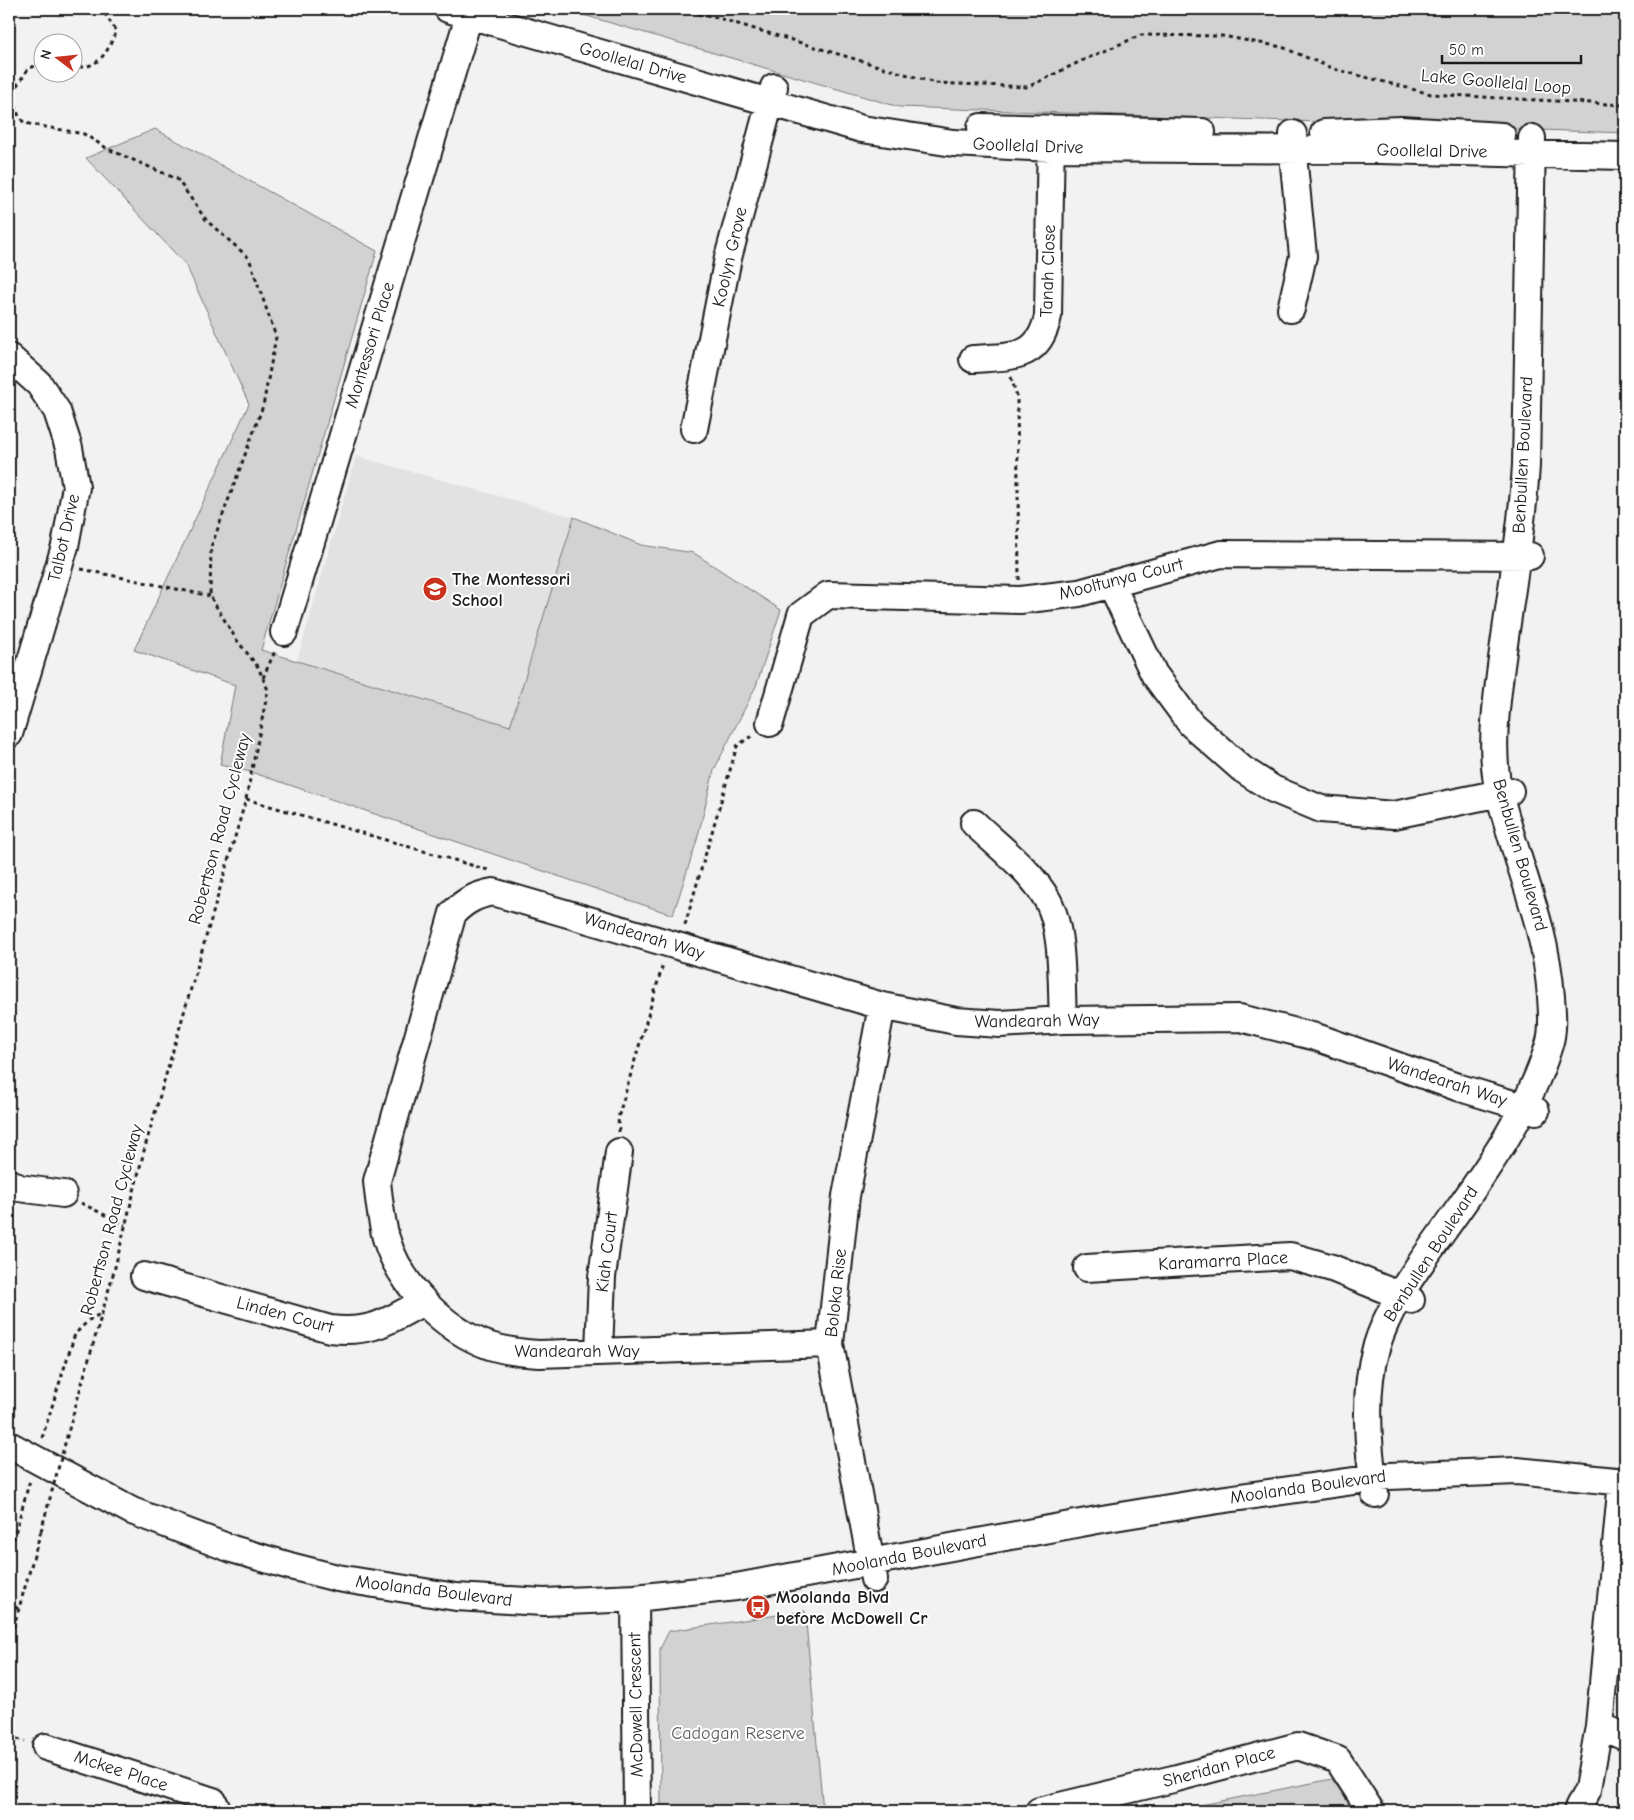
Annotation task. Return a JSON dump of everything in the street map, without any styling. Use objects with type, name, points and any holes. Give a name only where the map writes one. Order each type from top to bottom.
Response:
[{"type":"street","name":"Goollelal Drive","points":[[504,9],[772,94],[862,129],[902,137],[953,143],[1051,138],[1539,146],[1625,140]]},
{"type":"street","name":"Goollelal Drive","points":[[462,11],[772,94]]},
{"type":"street","name":"Montessori Place","points":[[284,632],[462,11]]},
{"type":"street","name":"Koolyn Grove","points":[[694,429],[728,258],[772,94]]},
{"type":"street","name":"Tanah Close","points":[[973,359],[1005,357],[1036,346],[1045,333],[1048,316],[1051,138]]},
{"type":"street","points":[[1291,309],[1303,256],[1293,142]]},
{"type":"street","name":"Goollelal Drive","points":[[1539,146],[1625,156]]},
{"type":"street","name":"Benbullen Boulevard","points":[[1382,1485],[1369,1414],[1372,1365],[1383,1328],[1484,1197],[1558,1057],[1565,1029],[1565,1001],[1557,940],[1505,792],[1507,712],[1524,556],[1539,146]]},
{"type":"street","name":"Talbot Drive","points":[[9,357],[39,384],[57,411],[69,448],[76,487],[60,564],[9,734]]},
{"type":"street","name":"Mooltunya Court","points":[[770,723],[801,615],[828,594],[1020,600],[1079,593],[1221,554],[1524,556]]},
{"type":"street","points":[[1111,584],[1154,674],[1191,724],[1242,769],[1273,789],[1321,808],[1394,815],[1505,792]]},
{"type":"street","points":[[974,823],[1028,874],[1049,902],[1057,933],[1063,1020]]},
{"type":"street","name":"Wandearah Way","points":[[830,1344],[539,1354],[512,1352],[488,1345],[460,1330],[423,1302],[408,1284],[387,1240],[380,1212],[377,1181],[454,913],[463,903],[478,894],[492,892],[882,1006],[974,1022],[1000,1024],[1063,1020],[1240,1018],[1316,1038],[1456,1087],[1529,1109]]},
{"type":"street","name":"Boloka Rise","points":[[873,1571],[840,1405],[830,1344],[846,1196],[882,1006]]},
{"type":"street","name":"Kiah Court","points":[[599,1351],[602,1277],[620,1152]]},
{"type":"street","points":[[9,1182],[19,1188],[63,1194]]},
{"type":"street","name":"Karamarra Place","points":[[1086,1268],[1290,1256],[1332,1268],[1405,1298]]},
{"type":"street","name":"Linden Court","points":[[144,1276],[330,1329],[352,1332],[376,1327],[423,1302]]},
{"type":"street","name":"Moolanda Boulevard","points":[[9,1445],[132,1510],[173,1527],[232,1549],[337,1578],[456,1597],[500,1601],[635,1607]]},
{"type":"street","name":"Moolanda Boulevard","points":[[9,1462],[156,1539],[214,1559],[339,1595],[435,1611],[602,1618],[635,1607],[772,1582],[873,1571],[1184,1505],[1517,1470],[1623,1490]]},
{"type":"street","points":[[1576,1811],[1588,1789],[1598,1726],[1623,1490]]},
{"type":"street","name":"McDowell Crescent","points":[[635,1607],[638,1811]]},
{"type":"street","points":[[1598,1726],[1625,1737]]},
{"type":"street","name":"Sheridan Place","points":[[1039,1811],[1173,1779],[1298,1746],[1338,1760],[1371,1811]]},
{"type":"street","name":"Mckee Place","points":[[46,1747],[213,1801],[218,1811]]},
{"type":"path","points":[[82,68],[104,57],[116,31],[102,9]]},
{"type":"path","name":"Lake Goollelal Loop","points":[[674,9],[718,18],[935,82],[1028,87],[1141,35],[1222,36],[1282,47],[1334,68],[1431,94],[1625,105]]},
{"type":"path","points":[[32,67],[28,69],[12,93],[18,114],[24,123],[84,134],[108,149],[177,179],[208,221],[249,258],[276,337],[263,406],[211,547],[210,596],[60,564]]},
{"type":"path","points":[[9,118],[18,114]]},
{"type":"path","points":[[1005,357],[1017,397],[1020,600]]},
{"type":"path","name":"Robertson Road Cycleway","points":[[9,1643],[102,1313],[145,1146],[246,799],[268,690],[263,678],[210,596]]},
{"type":"path","points":[[263,678],[284,632]]},
{"type":"path","points":[[620,1152],[618,1118],[737,746],[770,723]]},
{"type":"path","points":[[246,799],[489,870]]},
{"type":"path","points":[[63,1194],[125,1225]]},
{"type":"path","points":[[42,1440],[75,1334],[89,1320],[102,1313]]},
{"type":"path","points":[[9,1555],[27,1492]]},
{"type":"path","points":[[9,1601],[18,1609]]},
{"type":"shaded area","name":"The Montessori School","points":[[356,456],[574,517],[510,726],[297,661]]},
{"type":"green space","points":[[563,9],[1625,9],[1625,133],[899,107]]},
{"type":"green space","points":[[155,129],[377,251],[261,650],[510,726],[574,517],[641,545],[694,553],[781,610],[756,686],[714,770],[697,840],[673,915],[251,772],[220,765],[235,685],[134,650],[249,404],[186,265],[86,158]]},
{"type":"green space","name":"Cadogan Reserve","points":[[805,1611],[823,1811],[661,1811],[660,1649],[669,1631]]},
{"type":"green space","points":[[1332,1779],[1355,1811],[1171,1811]]},
{"type":"place","name":"The Montessori School","points":[[435,589]]},
{"type":"place","name":"Moolanda Blvd before McDowell Cr","points":[[758,1607]]}]
